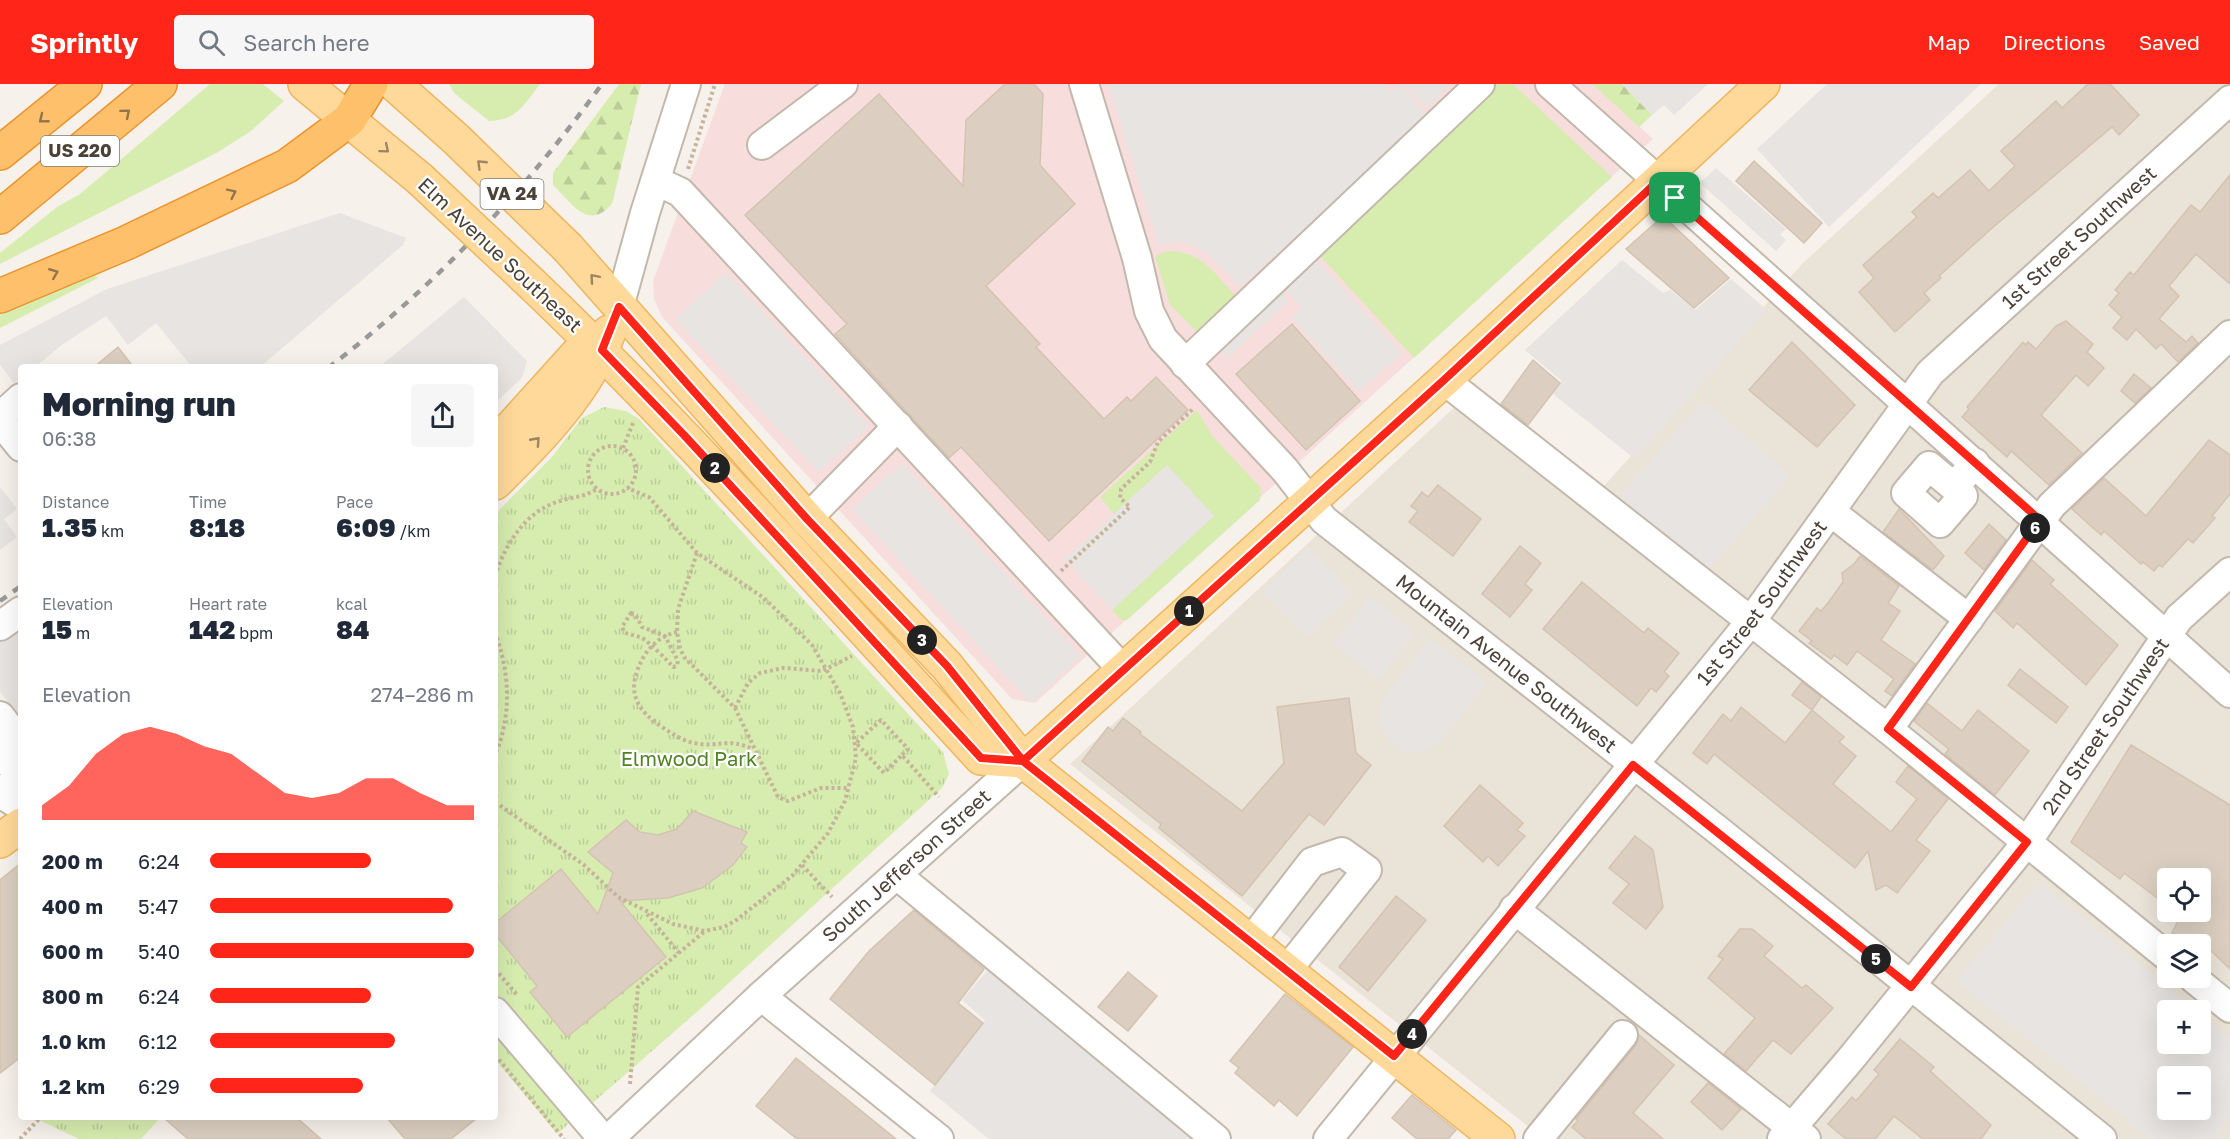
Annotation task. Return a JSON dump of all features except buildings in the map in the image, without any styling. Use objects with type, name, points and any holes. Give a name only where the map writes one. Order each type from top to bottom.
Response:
[{"type":"highway","name":"US 220","points":[[0,153],[85,84]]},
{"type":"highway","name":"US 220","points":[[0,217],[160,84]]},
{"type":"highway","points":[[0,296],[126,243],[287,166],[350,120],[371,84]]},
{"type":"main road","name":"Elm Avenue Southeast","points":[[305,84],[420,179],[596,345],[692,443],[981,758],[1023,761]]},
{"type":"main road","name":"VA 24","points":[[394,84],[456,139],[568,248],[807,519],[947,666],[1023,761]]},
{"type":"main road","name":"South Jefferson Street","points":[[1023,761],[1444,380],[1763,84]]},
{"type":"main road","points":[[498,442],[596,345],[619,307]]},
{"type":"main road","points":[[498,480],[559,414],[586,379],[596,345]]},
{"type":"main road","points":[[1023,761],[1498,1139]]},
{"type":"main road","points":[[0,841],[18,827]]},
{"type":"street","points":[[619,307],[686,84]]},
{"type":"street","points":[[762,145],[843,84]]},
{"type":"street","name":"Mountain Avenue Southwest","points":[[1084,84],[1137,258],[1149,311],[1162,339],[1285,470],[1324,520],[2102,1139]]},
{"type":"street","points":[[1185,364],[1480,84]]},
{"type":"street","points":[[1550,84],[1657,182],[2040,520],[2230,693]]},
{"type":"street","name":"1st Street Southwest","points":[[1328,1139],[1751,621],[1930,374],[2230,100]]},
{"type":"street","points":[[656,181],[680,192],[1124,671]]},
{"type":"street","points":[[1888,729],[2040,520],[2083,473],[2230,335]]},
{"type":"street","points":[[1444,380],[1888,729],[2157,948]]},
{"type":"street","points":[[18,401],[0,419],[18,443]]},
{"type":"street","points":[[807,519],[898,426]]},
{"type":"street","points":[[1954,488],[1975,463]]},
{"type":"street","points":[[1831,512],[1969,619]]},
{"type":"street","name":"2nd Street Southwest","points":[[1793,1135],[2027,842],[2179,618],[2230,572]]},
{"type":"street","points":[[0,626],[18,613]]},
{"type":"street","points":[[0,716],[18,740]]},
{"type":"street","points":[[0,751],[18,774]]},
{"type":"street","name":"South Jefferson Street","points":[[616,1136],[761,996],[1023,761]]},
{"type":"street","points":[[0,789],[6,797],[18,804]]},
{"type":"street","points":[[1251,941],[1312,862],[1342,852],[1367,870],[1287,970]]},
{"type":"street","points":[[897,875],[1216,1139]]},
{"type":"street","points":[[1514,909],[1793,1135]]},
{"type":"street","points":[[2205,988],[2230,1008]]},
{"type":"street","points":[[761,996],[939,1139]]},
{"type":"street","points":[[498,1015],[616,1136]]},
{"type":"street","points":[[1539,1139],[1623,1035]]},
{"type":"path","points":[[1061,571],[1130,507],[1120,498],[1121,489],[1150,462],[1158,441],[1200,403]]},
{"type":"path","points":[[498,804],[584,865],[618,897],[646,913],[673,924],[705,931],[724,927],[735,921],[777,889],[802,865],[828,833],[849,788],[856,743],[847,711],[827,669],[812,645],[764,598],[697,553],[657,504],[641,492],[627,488],[613,493],[598,488],[589,476],[590,460],[600,449],[615,446],[623,448],[634,459],[636,475],[627,488]]},
{"type":"path","points":[[498,569],[510,543],[537,511],[554,503],[588,495],[598,488]]},
{"type":"path","points":[[697,553],[678,609],[677,632],[684,657],[735,708],[774,791],[783,800],[793,800],[821,788],[849,788]]},
{"type":"path","points":[[629,614],[635,614],[642,627],[664,636],[678,661],[677,666],[673,667],[642,638],[624,632],[622,627],[629,614]]},
{"type":"path","points":[[677,632],[664,636],[652,646],[638,667],[633,682],[635,699],[647,716],[670,732],[694,743],[733,741],[754,749]]},
{"type":"path","points":[[498,641],[504,659],[507,699],[498,745]]},
{"type":"path","points":[[735,708],[748,683],[760,673],[783,668],[818,672],[860,652]]},
{"type":"path","points":[[881,720],[908,750],[884,773],[856,743],[881,720]]},
{"type":"path","points":[[902,755],[939,797]]},
{"type":"path","points":[[802,865],[832,897]]},
{"type":"path","points":[[646,913],[679,953]]},
{"type":"path","points":[[630,1084],[638,987],[705,931]]},
{"type":"path","points":[[498,1059],[564,1139]]},
{"type":"path","points":[[20,1139],[38,1120]]},
{"type":"shaded area","points":[[725,84],[1592,84],[1653,139],[1035,703],[1012,699],[662,317],[654,299],[653,281]]},
{"type":"shaded area","points":[[1108,84],[1384,84],[1391,91],[1400,84],[1428,116],[1240,287],[1207,253],[1189,244],[1175,242],[1159,245]]},
{"type":"shaded area","points":[[1402,84],[1450,84],[1428,108]]},
{"type":"shaded area","points":[[1622,84],[1708,84],[1674,115],[1664,105],[1652,115]]},
{"type":"shaded area","points":[[1827,84],[1981,84],[1829,227],[1757,149]]},
{"type":"shaded area","points":[[1999,84],[2230,84],[2230,1139],[1544,1139],[1070,764],[1458,404],[1587,505],[1802,264]]},
{"type":"shaded area","points":[[1716,168],[1786,229],[1780,234],[1786,240],[1776,251],[1700,183]]},
{"type":"shaded area","points":[[340,213],[406,238],[403,245],[264,364],[190,364],[156,323],[128,345],[106,316],[63,344],[39,364],[18,364],[18,380],[14,383],[0,365],[0,345],[107,289]]},
{"type":"shaded area","points":[[1299,241],[1402,353],[1359,392],[1291,318],[1302,308],[1283,287],[1280,290],[1289,301],[1227,358],[1202,331]]},
{"type":"shaded area","points":[[1622,260],[1663,293],[1670,290],[1695,310],[1731,279],[1767,310],[1635,459],[1553,394],[1562,381],[1525,350]]},
{"type":"shaded area","points":[[726,272],[869,426],[819,472],[675,319]]},
{"type":"shaded area","points":[[464,297],[527,361],[522,378],[498,400],[498,364],[383,364]]},
{"type":"shaded area","points":[[1704,401],[1791,476],[1703,576],[1613,504]]},
{"type":"shaded area","points":[[902,463],[1081,656],[1031,703],[852,509]]},
{"type":"shaded area","points":[[1167,465],[1214,516],[1112,610],[1065,559]]},
{"type":"shaded area","points":[[0,487],[17,509],[4,519],[17,537],[0,550]]},
{"type":"shaded area","points":[[1309,547],[1353,594],[1306,637],[1262,591]]},
{"type":"shaded area","points":[[1370,596],[1416,633],[1379,680],[1333,644]]},
{"type":"shaded area","points":[[18,625],[18,713],[0,692],[0,638]]},
{"type":"shaded area","points":[[1430,639],[1487,683],[1439,744],[1430,750],[1416,753],[1403,751],[1393,744],[1381,728],[1381,706],[1385,695]]},
{"type":"shaded area","points":[[2039,882],[2157,978],[2157,988],[2169,988],[2184,1000],[2157,1000],[2157,1054],[2211,1054],[2211,1022],[2230,1038],[2230,1120],[2215,1139],[2151,1139],[1956,981]]},
{"type":"shaded area","points":[[990,967],[1199,1139],[989,1139],[930,1091],[985,1020],[962,1000]]},
{"type":"green space","points":[[210,84],[263,84],[284,101],[251,131],[218,152],[0,264],[0,253],[57,207],[80,194]]},
{"type":"green space","points":[[449,84],[540,84],[519,110],[507,118],[489,121],[454,93]]},
{"type":"green space","points":[[619,84],[641,84],[612,204],[603,212],[588,215],[574,206],[553,185],[553,173]]},
{"type":"green space","points":[[1490,84],[1513,84],[1612,177],[1414,358],[1312,247]]},
{"type":"green space","points":[[1592,84],[1622,84],[1652,115],[1639,127]]},
{"type":"green space","points":[[1167,251],[1189,255],[1206,264],[1235,295],[1197,332],[1170,305],[1155,256]]},
{"type":"green space","points":[[95,275],[98,278],[0,328],[0,314]]},
{"type":"green space","name":"Elmwood Park","points":[[604,407],[626,411],[639,419],[943,752],[949,774],[942,788],[707,1003],[557,1134],[498,1063],[498,511],[552,457],[582,418]]},
{"type":"green space","points":[[1197,410],[1213,437],[1261,488],[1260,500],[1127,620],[1121,620],[1112,610],[1214,516],[1167,465],[1114,514],[1100,497]]},
{"type":"green space","points":[[39,1120],[158,1120],[141,1139],[79,1139]]},
{"type":"railway","points":[[333,364],[404,305],[476,236],[541,162],[602,84]]},
{"type":"railway","points":[[0,601],[18,588]]},
{"type":"route","points":[[1675,198],[1657,182],[1444,380],[1023,761],[981,758],[684,435],[602,350],[619,307],[807,519],[947,666],[1023,761],[1394,1056],[1633,765],[1719,831],[1911,987],[2027,842],[1888,729],[2040,520],[1675,198]]}]
